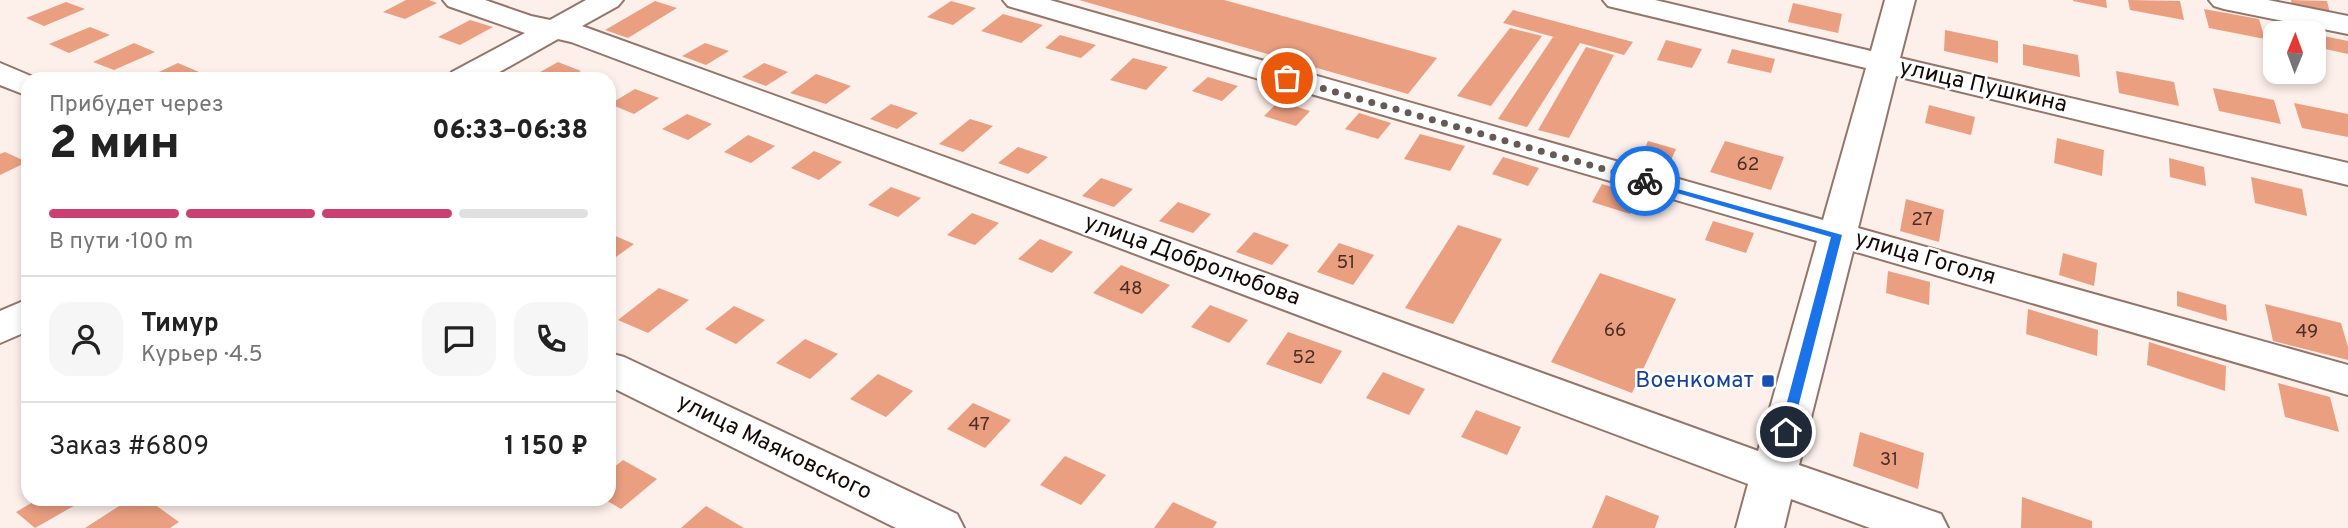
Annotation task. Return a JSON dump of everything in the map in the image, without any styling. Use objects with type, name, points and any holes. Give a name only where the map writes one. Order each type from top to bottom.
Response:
[{"type":"street","name":"улица Добролюбова","points":[[458,0],[524,24],[578,34],[1924,528]]},
{"type":"street","points":[[476,72],[608,0]]},
{"type":"street","name":"улица Гоголя","points":[[1018,0],[2348,380]]},
{"type":"street","name":"улица Пушкина","points":[[1618,0],[2348,174]]},
{"type":"street","points":[[1760,528],[1900,0]]},
{"type":"street","points":[[2224,0],[2348,25]]},
{"type":"street","points":[[0,73],[21,83]]},
{"type":"street","points":[[0,328],[21,317]]},
{"type":"street","name":"улица Маяковского","points":[[616,371],[940,528]]},
{"type":"building","points":[[406,0],[429,0],[437,3],[405,19],[383,12]]},
{"type":"building","points":[[1079,0],[1224,0],[1437,58],[1408,94]]},
{"type":"building","points":[[2106,0],[2107,8],[2073,1]]},
{"type":"building","points":[[2128,0],[2180,1],[2184,20],[2130,10]]},
{"type":"building","points":[[2291,0],[2327,1],[2330,13],[2292,5]]},
{"type":"building","points":[[655,1],[677,8],[628,38],[605,30]]},
{"type":"building","points":[[951,1],[976,8],[953,25],[927,17]]},
{"type":"building","points":[[66,2],[85,9],[44,26],[26,18]]},
{"type":"building","points":[[1793,3],[1842,14],[1838,33],[1788,22]]},
{"type":"building","points":[[2204,9],[2259,19],[2263,39],[2209,28]]},
{"type":"building","points":[[1513,10],[1633,42],[1624,55],[1580,43],[1527,127],[1498,119],[1553,37],[1561,39],[1503,23]]},
{"type":"building","points":[[1003,14],[1043,25],[1021,43],[981,31]]},
{"type":"building","points":[[470,20],[493,27],[460,45],[438,37]]},
{"type":"building","points":[[90,27],[110,35],[69,53],[49,44]]},
{"type":"building","points":[[1510,28],[1542,36],[1491,106],[1457,96]]},
{"type":"building","points":[[1945,30],[1998,41],[1998,63],[1944,51]]},
{"type":"building","points":[[1060,35],[1096,45],[1081,58],[1045,48]]},
{"type":"building","points":[[2326,36],[2348,41],[2348,54],[2326,49]]},
{"type":"building","points":[[1666,40],[1702,49],[1692,68],[1657,60]]},
{"type":"building","points":[[134,43],[155,52],[114,70],[93,62]]},
{"type":"building","points":[[705,43],[729,51],[706,65],[682,56]]},
{"type":"building","points":[[2023,44],[2078,55],[2080,77],[2023,65]]},
{"type":"building","points":[[1586,47],[1614,55],[1569,138],[1538,130]]},
{"type":"building","points":[[1732,49],[1775,59],[1771,73],[1727,63]]},
{"type":"building","points":[[1133,58],[1168,67],[1146,90],[1110,80]]},
{"type":"building","points":[[558,62],[581,71],[579,72],[540,72]]},
{"type":"building","points":[[178,63],[199,72],[159,72]]},
{"type":"building","points":[[764,63],[788,72],[766,86],[742,77]]},
{"type":"building","points":[[2116,71],[2174,82],[2179,106],[2119,93]]},
{"type":"building","points":[[816,74],[851,86],[826,104],[790,93]]},
{"type":"building","points":[[1208,77],[1238,86],[1222,101],[1192,91]]},
{"type":"building","points":[[2213,88],[2274,100],[2281,124],[2219,111]]},
{"type":"building","points":[[635,89],[659,98],[634,114],[616,106],[616,100]]},
{"type":"building","points":[[1279,101],[1310,111],[1296,126],[1264,116]]},
{"type":"building","points":[[2294,103],[2348,114],[2348,137],[2302,128]]},
{"type":"building","points":[[891,104],[918,113],[897,129],[870,119]]},
{"type":"building","points":[[1929,105],[1975,117],[1971,135],[1925,123]]},
{"type":"building","points":[[1359,113],[1391,123],[1378,139],[1345,129]]},
{"type":"building","points":[[687,114],[712,124],[688,140],[662,129]]},
{"type":"building","points":[[970,119],[993,126],[963,152],[939,144]]},
{"type":"building","points":[[1420,134],[1465,146],[1450,171],[1404,159]]},
{"type":"building","points":[[748,135],[775,146],[751,163],[724,152]]},
{"type":"building","points":[[2057,138],[2104,150],[2102,176],[2054,163]]},
{"type":"building","points":[[1648,141],[1676,149],[1664,176],[1636,168]]},
{"type":"building","points":[[1725,141],[1784,157],[1771,190],[1710,172]]},
{"type":"building","points":[[1018,147],[1048,157],[1028,174],[998,163]]},
{"type":"building","points":[[814,151],[842,162],[819,180],[791,168]]},
{"type":"building","points":[[5,152],[21,159],[21,165],[0,175],[0,154]]},
{"type":"building","points":[[1503,157],[1539,168],[1528,186],[1492,174]]},
{"type":"building","points":[[2169,158],[2204,167],[2206,186],[2170,177]]},
{"type":"building","points":[[2251,177],[2302,189],[2307,216],[2255,203]]},
{"type":"building","points":[[1101,178],[1133,189],[1114,207],[1082,196]]},
{"type":"building","points":[[1602,184],[1640,196],[1630,214],[1592,202]]},
{"type":"building","points":[[891,187],[921,198],[898,217],[868,205]]},
{"type":"building","points":[[1906,199],[1944,210],[1939,242],[1900,231]]},
{"type":"building","points":[[1178,202],[1211,214],[1193,233],[1159,221]]},
{"type":"building","points":[[972,213],[999,223],[975,245],[947,235]]},
{"type":"building","points":[[1713,221],[1754,233],[1746,253],[1705,240]]},
{"type":"building","points":[[1458,225],[1502,239],[1453,324],[1405,308]]},
{"type":"building","points":[[1254,232],[1289,245],[1272,265],[1236,252]]},
{"type":"building","points":[[616,236],[634,244],[616,257]]},
{"type":"building","points":[[1040,239],[1073,252],[1052,273],[1018,259]]},
{"type":"building","points":[[1339,243],[1374,255],[1353,285],[1317,272]]},
{"type":"building","points":[[2063,253],[2097,263],[2094,286],[2059,275]]},
{"type":"building","points":[[1121,265],[1170,285],[1142,314],[1093,293]]},
{"type":"building","points":[[1888,271],[1930,282],[1929,305],[1886,293]]},
{"type":"building","points":[[1600,273],[1676,299],[1632,393],[1551,362]]},
{"type":"building","points":[[659,288],[689,300],[648,333],[618,320]]},
{"type":"building","points":[[2177,291],[2226,305],[2227,321],[2177,306]]},
{"type":"building","points":[[2265,304],[2341,323],[2348,347],[2348,360],[2273,341]]},
{"type":"building","points":[[1210,305],[1248,320],[1229,343],[1191,327]]},
{"type":"building","points":[[734,306],[765,320],[736,344],[705,329]]},
{"type":"building","points":[[2028,309],[2098,330],[2097,356],[2026,334]]},
{"type":"building","points":[[1288,332],[1342,351],[1321,384],[1266,364]]},
{"type":"building","points":[[805,339],[838,354],[810,379],[776,363]]},
{"type":"building","points":[[2149,342],[2226,366],[2225,391],[2147,365]]},
{"type":"building","points":[[1383,372],[1425,389],[1409,415],[1366,398]]},
{"type":"building","points":[[878,374],[913,391],[886,417],[850,399]]},
{"type":"building","points":[[2278,383],[2330,397],[2339,432],[2285,417]]},
{"type":"building","points":[[973,403],[1011,420],[985,448],[947,429]]},
{"type":"building","points":[[1476,410],[1521,427],[1507,455],[1461,437]]},
{"type":"building","points":[[1860,432],[1924,453],[1918,489],[1853,466]]},
{"type":"building","points":[[1065,456],[1106,475],[1081,505],[1040,485]]},
{"type":"building","points":[[623,460],[657,479],[621,509],[616,506],[616,466]]},
{"type":"building","points":[[1606,495],[1659,516],[1655,528],[1592,528]]},
{"type":"building","points":[[2022,497],[2092,521],[2092,528],[2021,528]]},
{"type":"building","points":[[1173,502],[1217,522],[1213,528],[1154,528]]},
{"type":"building","points":[[26,506],[74,506],[35,528],[16,512]]},
{"type":"building","points":[[119,506],[157,506],[179,522],[170,528],[85,528]]},
{"type":"building","points":[[706,506],[744,528],[681,528]]},
{"type":"way so far","points":[[1287,78],[1645,181]]},
{"type":"place","name":"Военкомат","points":[[1768,381]]},
{"type":"route","points":[[1645,181],[1837,235],[1786,432]]}]
